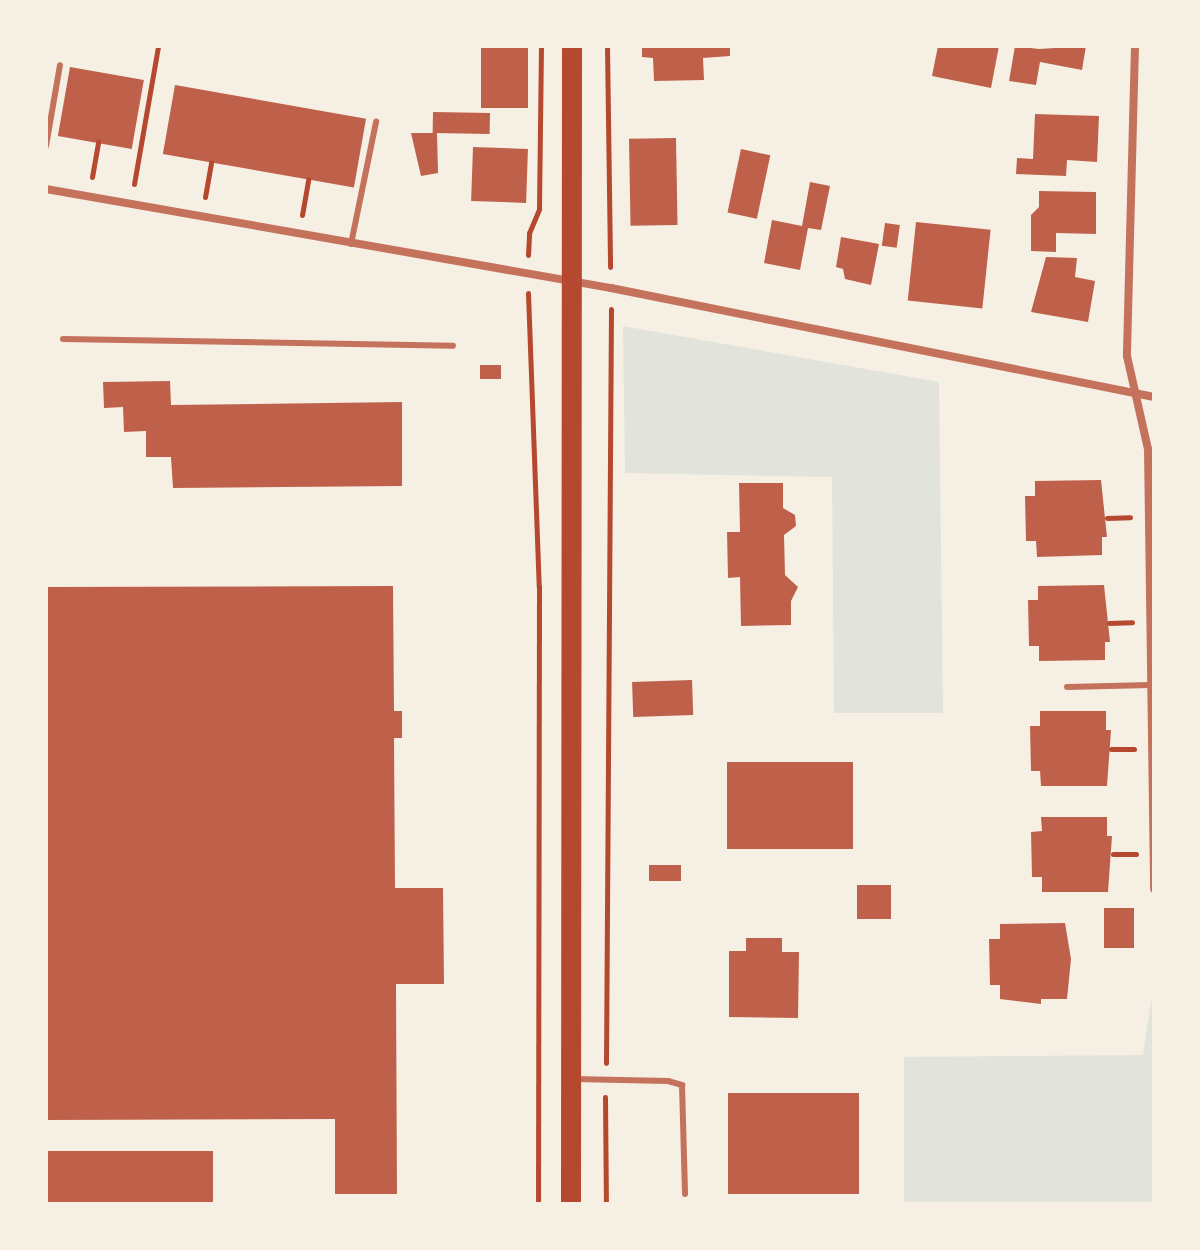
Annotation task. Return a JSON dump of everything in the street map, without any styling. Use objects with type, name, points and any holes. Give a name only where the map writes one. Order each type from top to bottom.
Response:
[{"type":"main road","points":[[571,1204],[569,283],[572,46]]},
{"type":"street","points":[[1135,46],[1127,356],[1134,394],[1146,421],[1148,449],[1154,889]]},
{"type":"street","points":[[46,189],[351,246],[611,288],[1154,397]]},
{"type":"lane","points":[[46,146],[60,65]]},
{"type":"lane","points":[[351,246],[376,122]]},
{"type":"lane","points":[[63,339],[453,346]]},
{"type":"lane","points":[[1067,687],[1150,685]]},
{"type":"lane","points":[[571,1079],[682,1085],[685,1194]]},
{"type":"path","points":[[130,204],[158,46]]},
{"type":"path","points":[[538,1204],[539,587],[528,275],[529,233],[539,209],[541,46]]},
{"type":"path","points":[[606,1204],[611,288],[607,46]]},
{"type":"path","points":[[88,197],[98,142]]},
{"type":"path","points":[[202,218],[211,163]]},
{"type":"path","points":[[298,235],[308,180]]},
{"type":"shaded area","points":[[623,326],[939,382],[943,713],[834,713],[832,477],[625,473]]},
{"type":"shaded area","points":[[1154,983],[1154,1204],[904,1204],[904,1057],[1143,1055]]},
{"type":"building","points":[[481,46],[528,46],[528,108],[481,108]]},
{"type":"building","points":[[642,46],[730,46],[730,56],[703,58],[704,80],[654,81],[653,58],[642,57]]},
{"type":"building","points":[[938,46],[999,46],[991,88],[932,76]]},
{"type":"building","points":[[1015,46],[1039,49],[1086,46],[1082,70],[1040,62],[1036,85],[1009,81]]},
{"type":"building","points":[[70,67],[144,80],[132,149],[58,136]]},
{"type":"building","points":[[175,85],[366,119],[354,188],[163,154]]},
{"type":"building","points":[[433,112],[490,113],[490,134],[433,133]]},
{"type":"building","points":[[1035,114],[1099,116],[1097,162],[1067,160],[1066,176],[1016,174],[1017,158],[1033,159]]},
{"type":"building","points":[[411,133],[437,133],[438,173],[421,176]]},
{"type":"building","points":[[676,138],[678,225],[631,226],[629,139]]},
{"type":"building","points":[[473,147],[528,149],[526,203],[471,201]]},
{"type":"building","points":[[741,149],[770,155],[757,219],[727,213]]},
{"type":"building","points":[[810,182],[830,186],[821,230],[808,228],[800,270],[764,263],[772,220],[802,226]]},
{"type":"building","points":[[1039,191],[1096,192],[1096,234],[1056,233],[1056,252],[1031,251],[1031,215],[1039,207]]},
{"type":"building","points":[[916,222],[991,230],[982,308],[908,301]]},
{"type":"building","points":[[885,223],[900,225],[897,248],[882,246]]},
{"type":"building","points":[[841,237],[879,244],[871,285],[845,279],[843,269],[836,267]]},
{"type":"building","points":[[1046,257],[1077,258],[1075,277],[1095,281],[1088,322],[1031,312]]},
{"type":"building","points":[[480,365],[501,365],[501,379],[480,379]]},
{"type":"building","points":[[170,381],[171,405],[402,402],[402,486],[173,488],[171,457],[146,457],[146,431],[124,432],[123,407],[104,408],[103,382]]},
{"type":"building","points":[[1101,480],[1107,537],[1102,537],[1102,555],[1037,557],[1036,541],[1026,541],[1025,496],[1035,496],[1035,481]]},
{"type":"building","points":[[739,483],[783,483],[783,508],[795,515],[796,526],[784,535],[785,575],[798,587],[791,601],[791,625],[741,626],[740,577],[728,578],[727,532],[740,532]]},
{"type":"building","points":[[1104,585],[1110,642],[1105,642],[1105,660],[1039,661],[1039,646],[1029,646],[1028,600],[1038,600],[1038,586]]},
{"type":"building","points":[[393,586],[394,711],[402,711],[402,738],[394,738],[395,888],[443,888],[444,984],[396,984],[397,1194],[335,1194],[335,1119],[46,1120],[46,587]]},
{"type":"building","points":[[692,680],[693,715],[633,717],[632,682]]},
{"type":"building","points":[[1040,711],[1106,711],[1106,730],[1111,730],[1107,786],[1041,786],[1040,771],[1031,771],[1030,726],[1040,726]]},
{"type":"building","points":[[727,762],[853,762],[853,849],[727,849]]},
{"type":"building","points":[[1041,817],[1107,817],[1107,836],[1112,836],[1108,892],[1042,892],[1042,877],[1032,877],[1031,832],[1042,831]]},
{"type":"building","points":[[649,865],[681,865],[681,881],[649,881]]},
{"type":"building","points":[[857,885],[891,885],[891,919],[857,919]]},
{"type":"building","points":[[1104,908],[1134,908],[1134,948],[1104,948]]},
{"type":"building","points":[[1065,923],[1071,959],[1067,999],[1041,999],[1041,1004],[1000,999],[1000,985],[990,985],[989,939],[1000,939],[1000,924]]},
{"type":"building","points":[[746,938],[782,938],[782,952],[799,952],[798,1018],[729,1017],[729,951],[746,951]]},
{"type":"building","points":[[728,1093],[859,1093],[859,1194],[728,1194]]},
{"type":"building","points":[[46,1151],[213,1151],[213,1204],[46,1204]]}]
